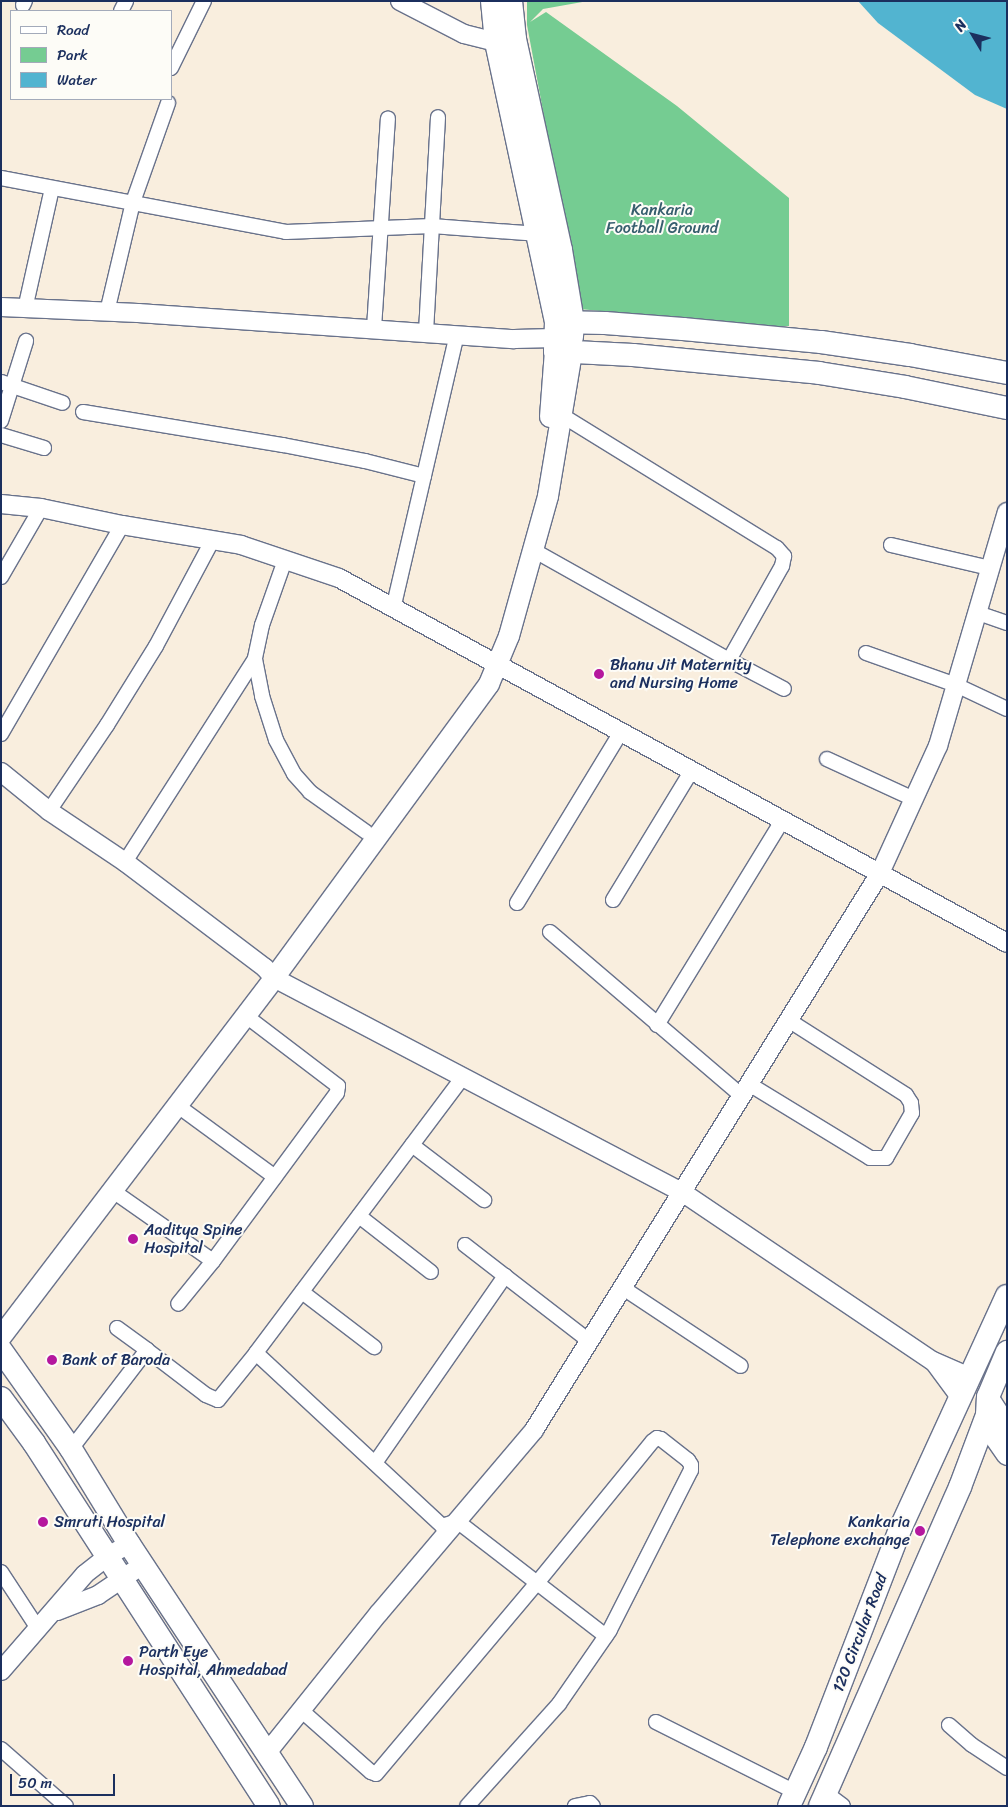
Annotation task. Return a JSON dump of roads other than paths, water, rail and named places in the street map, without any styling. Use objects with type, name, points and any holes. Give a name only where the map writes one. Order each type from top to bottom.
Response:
[{"type":"main road","points":[[1,1337],[246,1016],[270,973],[366,832],[478,678],[492,662],[509,636],[548,496],[563,416],[561,250],[506,40],[492,1]]},
{"type":"main road","points":[[1,1315],[270,973],[489,684],[497,632],[536,493],[552,410],[562,337],[538,234],[506,40],[511,1]]},
{"type":"main road","points":[[562,337],[683,329],[821,342],[910,355],[1007,373]]},
{"type":"main road","points":[[562,337],[633,355],[819,373],[905,386],[1007,408]]},
{"type":"main road","name":"120 Circular Road","points":[[792,1799],[816,1747],[901,1527],[1007,1296]]},
{"type":"main road","points":[[1,1350],[71,1449],[129,1544],[302,1806]]},
{"type":"main road","name":"120 Circular Road","points":[[830,1802],[960,1487],[984,1422],[988,1397],[1007,1353]]},
{"type":"main road","points":[[970,1377],[988,1397],[1007,1426]]},
{"type":"main road","points":[[960,1397],[984,1422],[1007,1455]]},
{"type":"main road","points":[[1,1398],[34,1443],[269,1806]]},
{"type":"street","points":[[172,66],[204,1]]},
{"type":"street","points":[[400,1],[464,34],[506,40]]},
{"type":"street","points":[[107,312],[133,202],[168,104]]},
{"type":"street","points":[[374,328],[388,118]]},
{"type":"street","points":[[426,332],[438,118]]},
{"type":"street","points":[[1,178],[286,232],[432,226],[538,234]]},
{"type":"street","points":[[25,309],[52,188]]},
{"type":"street","points":[[1,307],[374,328],[514,339],[562,337]]},
{"type":"street","points":[[393,608],[456,334]]},
{"type":"street","points":[[1,422],[7,384],[26,341]]},
{"type":"street","points":[[7,384],[63,403]]},
{"type":"street","points":[[83,412],[283,445],[365,461],[424,476]]},
{"type":"street","points":[[563,416],[777,548],[784,556],[782,566],[729,660]]},
{"type":"street","points":[[1,435],[44,448]]},
{"type":"street","points":[[1,504],[41,508],[122,525],[241,545],[339,578],[1007,942]]},
{"type":"street","points":[[1,577],[41,508]]},
{"type":"street","points":[[266,1754],[379,1613],[534,1430],[880,873],[938,746],[1007,512]]},
{"type":"street","points":[[1,734],[122,525]]},
{"type":"street","points":[[49,811],[107,725],[156,646],[212,541]]},
{"type":"street","points":[[891,545],[990,568]]},
{"type":"street","points":[[533,550],[784,689]]},
{"type":"street","points":[[125,862],[255,660],[262,626],[285,560]]},
{"type":"street","points":[[978,613],[1007,623]]},
{"type":"street","points":[[866,653],[956,685],[1007,709]]},
{"type":"street","points":[[255,660],[262,696],[276,740],[294,774],[310,792],[366,832]]},
{"type":"street","points":[[517,903],[621,732]]},
{"type":"street","points":[[827,758],[914,799]]},
{"type":"street","points":[[613,900],[692,770]]},
{"type":"street","points":[[1,772],[49,811],[125,862],[270,973],[682,1192],[933,1361],[970,1377]]},
{"type":"street","points":[[657,1025],[784,819]]},
{"type":"street","points":[[550,932],[657,1025],[746,1090],[870,1158],[886,1158],[912,1113],[911,1103],[906,1095],[790,1020]]},
{"type":"street","points":[[178,1304],[213,1261],[337,1093],[338,1086],[246,1016]]},
{"type":"street","points":[[117,1328],[206,1395],[218,1400],[256,1353],[463,1077]]},
{"type":"street","points":[[178,1106],[275,1177]]},
{"type":"street","points":[[412,1145],[484,1200]]},
{"type":"street","points":[[113,1192],[213,1261]]},
{"type":"street","points":[[359,1216],[431,1272]]},
{"type":"street","points":[[465,1245],[589,1341]]},
{"type":"street","points":[[375,1463],[505,1276]]},
{"type":"street","points":[[623,1288],[741,1366]]},
{"type":"street","points":[[302,1292],[374,1347]]},
{"type":"street","points":[[71,1449],[147,1350]]},
{"type":"street","points":[[256,1353],[442,1526],[457,1521]]},
{"type":"street","points":[[933,1361],[960,1397]]},
{"type":"street","points":[[302,1711],[371,1772],[376,1774],[537,1583],[653,1440],[661,1439],[692,1465],[691,1470],[606,1636],[559,1704],[467,1806]]},
{"type":"street","points":[[457,1521],[606,1636]]},
{"type":"street","points":[[1,1672],[39,1630],[85,1574],[108,1556],[129,1544]]},
{"type":"street","points":[[54,1612],[98,1595],[144,1564]]},
{"type":"street","points":[[1,1572],[39,1630]]},
{"type":"street","points":[[656,1722],[792,1799]]},
{"type":"street","points":[[949,1724],[972,1745],[1007,1768]]},
{"type":"street","points":[[1,1749],[66,1806]]},
{"type":"street","points":[[575,1806],[590,1803],[593,1806]]},
{"type":"water","points":[[858,1],[1007,1],[1007,109],[975,95],[878,23]]},
{"type":"place","name":"Bhanu Jit Maternity and Nursing Home","points":[[599,674]]},
{"type":"place","name":"Aaditya Spine Hospital","points":[[133,1239]]},
{"type":"place","name":"Bank of Baroda","points":[[52,1360]]},
{"type":"place","name":"Smruti Hospital","points":[[43,1522]]},
{"type":"place","name":"Kankaria Telephone exchange","points":[[920,1531]]},
{"type":"place","name":"Parth Eye Hospital, Ahmedabad","points":[[128,1661]]},
{"type":"park label","name":"Kankaria Football Ground","points":[[662,219]]}]
